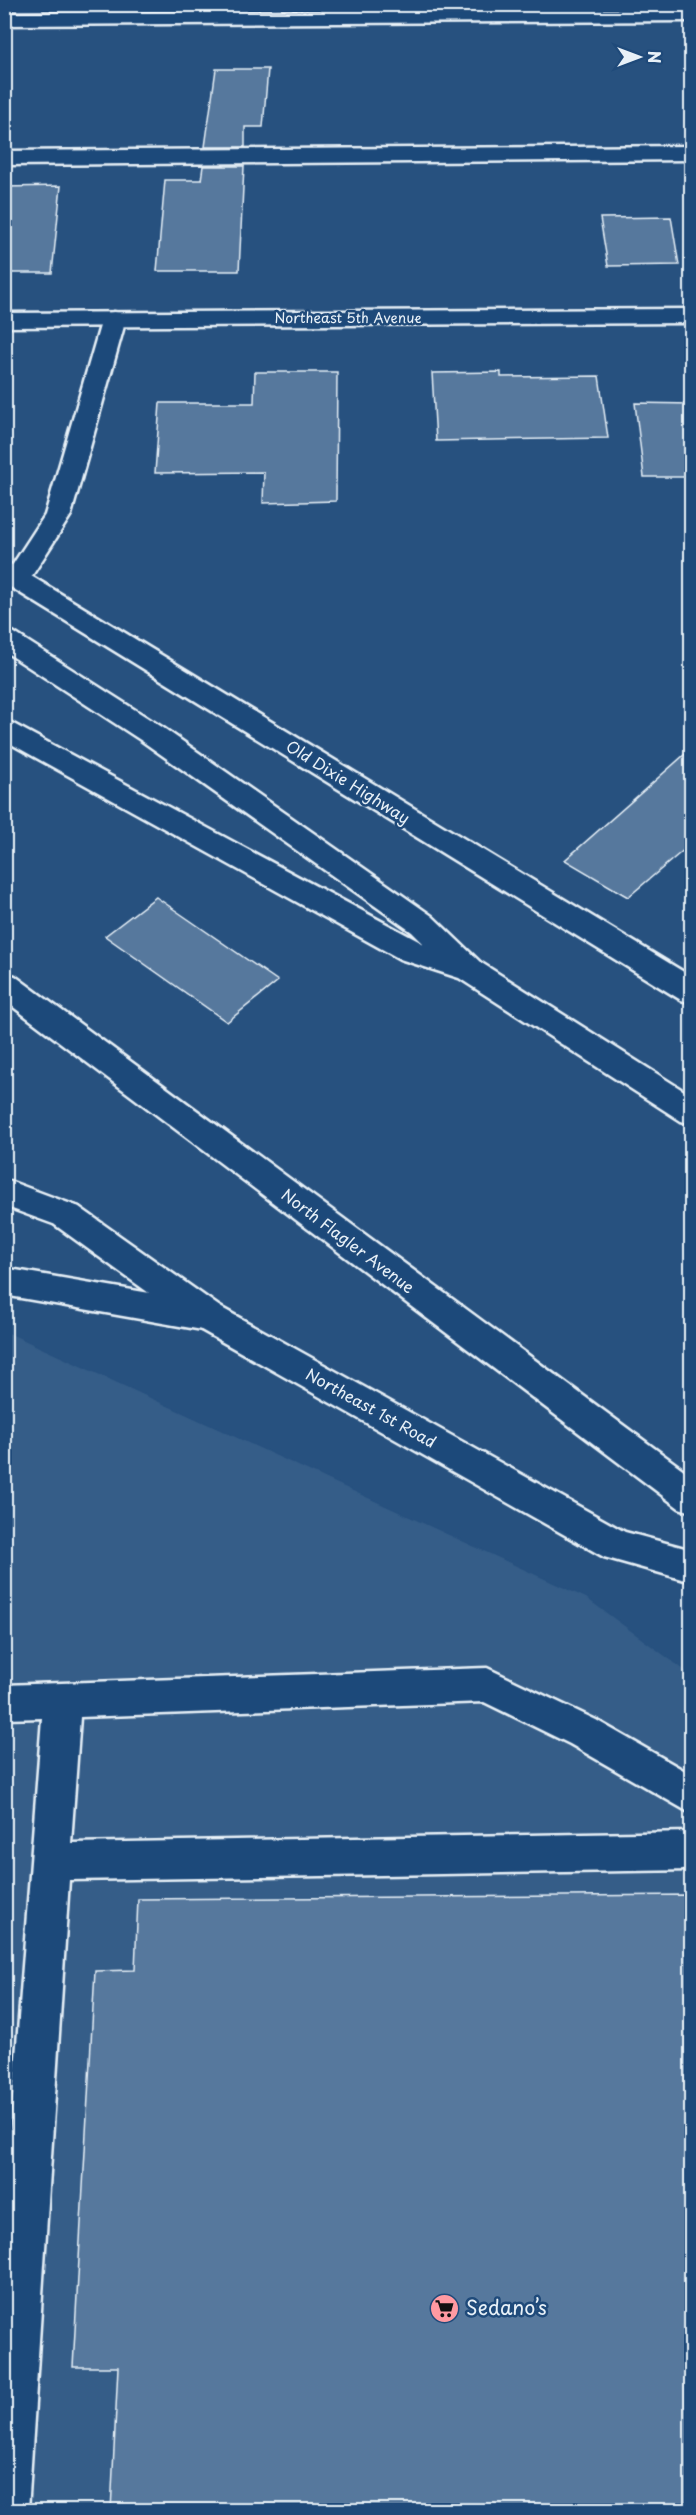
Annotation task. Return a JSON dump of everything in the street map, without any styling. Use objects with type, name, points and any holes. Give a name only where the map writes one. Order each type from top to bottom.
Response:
[{"type":"street","points":[[4,19],[692,15]]},
{"type":"street","points":[[4,158],[692,153]]},
{"type":"street","name":"Northeast 5th Avenue","points":[[4,320],[692,316]]},
{"type":"street","points":[[11,575],[58,515],[114,319]]},
{"type":"street","name":"Old Dixie Highway","points":[[11,575],[692,992]]},
{"type":"street","points":[[4,638],[152,734],[422,924],[469,970],[692,1112]]},
{"type":"street","points":[[4,728],[411,951],[469,970]]},
{"type":"street","name":"North Flagler Avenue","points":[[4,984],[692,1497]]},
{"type":"street","name":"Northeast 1st Road","points":[[4,1192],[68,1216],[208,1317],[617,1546],[692,1566]]},
{"type":"street","points":[[4,1281],[208,1317]]},
{"type":"street","points":[[4,1702],[487,1685],[583,1732],[692,1796]]},
{"type":"street","points":[[5,2511],[62,1700]]},
{"type":"street","points":[[51,1862],[692,1851]]},
{"type":"shaded area","points":[[4,1331],[586,1598],[691,1675],[691,2510],[5,2510]]},
{"type":"building","points":[[216,69],[268,69],[263,127],[245,127],[245,147],[205,147]]},
{"type":"building","points":[[203,166],[244,166],[239,271],[157,271],[165,180],[201,180]]},
{"type":"building","points":[[61,186],[52,273],[4,273],[4,187]]},
{"type":"building","points":[[671,217],[679,265],[608,266],[600,218]]},
{"type":"building","points":[[255,372],[337,372],[336,501],[263,503],[264,472],[155,473],[160,403],[254,403]]},
{"type":"building","points":[[501,372],[501,377],[599,376],[608,438],[436,441],[432,373]]},
{"type":"building","points":[[635,403],[692,404],[692,477],[644,477]]},
{"type":"building","points":[[692,748],[692,843],[628,897],[565,860]]},
{"type":"building","points":[[156,897],[278,981],[227,1022],[105,936]]},
{"type":"building","points":[[692,1895],[692,2511],[111,2511],[118,2367],[73,2367],[95,1971],[135,1970],[138,1899]]},
{"type":"place","name":"Sedano’s","points":[[445,2308]]}]
